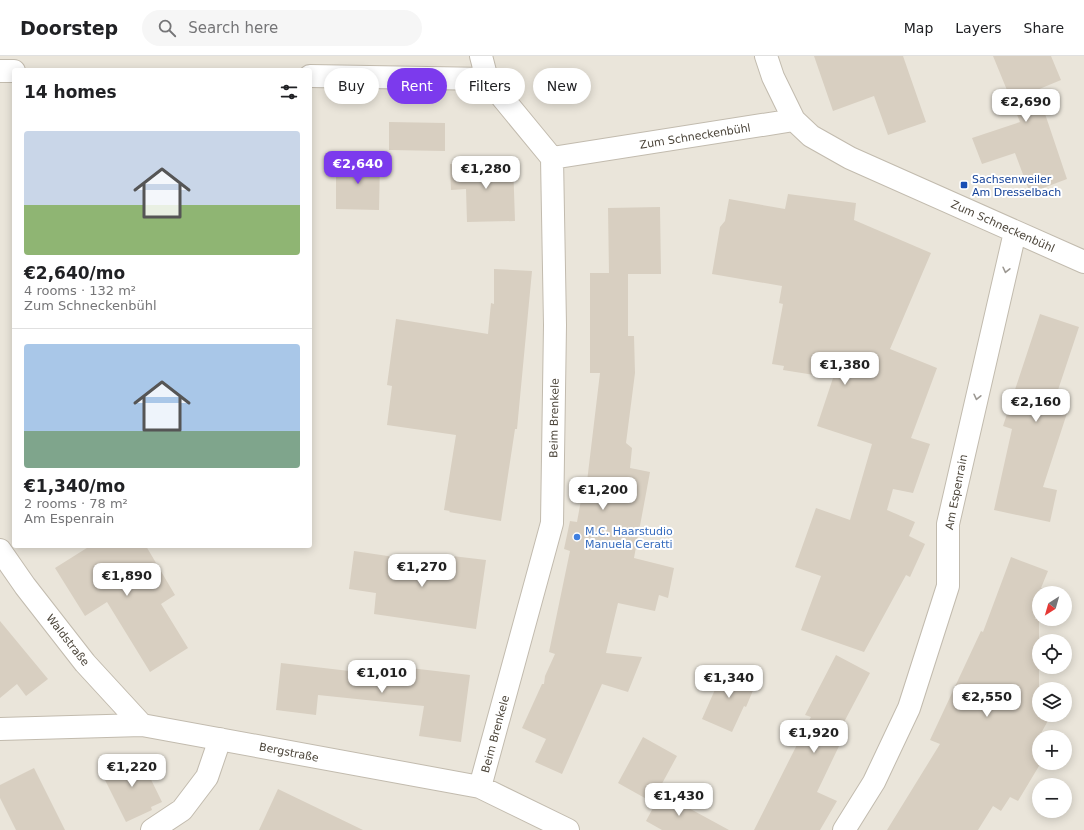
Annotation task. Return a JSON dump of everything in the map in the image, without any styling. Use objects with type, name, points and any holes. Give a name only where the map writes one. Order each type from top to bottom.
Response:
[{"type":"street","points":[[481,56],[484,68]]},
{"type":"street","points":[[766,56],[773,77],[794,120]]},
{"type":"street","points":[[0,71],[12,71]]},
{"type":"street","points":[[312,76],[455,78]]},
{"type":"street","points":[[508,104],[552,158]]},
{"type":"street","name":"Zum Schneckenbühl","points":[[552,158],[794,120],[811,136],[850,158],[1084,262]]},
{"type":"street","name":"Beim Brenkele","points":[[480,788],[552,523],[555,325],[552,158]]},
{"type":"street","name":"Am Espenrain","points":[[844,830],[874,782],[908,708],[948,586],[948,524],[1015,232]]},
{"type":"street","name":"Waldstraße","points":[[0,550],[25,586],[85,663],[142,725]]},
{"type":"street","name":"Bergstraße","points":[[0,729],[142,725],[480,788],[568,830]]},
{"type":"street","points":[[152,830],[182,810],[207,777],[220,739]]},
{"type":"shaded area","points":[[0,56],[1084,56],[1084,830],[0,830]]},
{"type":"building","points":[[814,56],[903,56],[926,122],[888,135],[874,96],[833,111]]},
{"type":"building","points":[[993,56],[1051,56],[1061,80],[1037,90],[1067,179],[1030,193],[1015,153],[982,164],[972,138],[1020,122]]},
{"type":"building","points":[[389,122],[445,123],[445,151],[389,150]]},
{"type":"building","points":[[336,161],[380,162],[379,210],[336,209]]},
{"type":"building","points":[[513,162],[515,221],[467,222],[466,189],[451,190],[450,164]]},
{"type":"building","points":[[788,194],[856,203],[854,220],[931,253],[890,349],[937,368],[911,438],[930,444],[913,493],[893,489],[887,510],[915,522],[909,536],[925,544],[910,577],[906,575],[864,652],[801,630],[821,576],[795,567],[816,508],[850,520],[872,444],[817,426],[833,378],[783,370],[784,366],[772,364],[783,304],[779,303],[782,286],[712,274],[720,227],[725,221],[729,199],[785,209]]},
{"type":"building","points":[[660,207],[661,274],[628,274],[628,336],[634,336],[635,373],[626,443],[632,448],[630,468],[650,472],[634,558],[674,568],[668,598],[659,595],[655,611],[618,603],[606,653],[642,657],[628,692],[602,684],[562,774],[535,762],[546,739],[522,728],[542,684],[544,684],[545,676],[555,654],[549,652],[570,551],[564,549],[570,521],[577,522],[583,489],[586,490],[600,373],[590,373],[590,273],[609,273],[608,208]]},
{"type":"building","points":[[494,269],[532,271],[517,429],[515,429],[501,521],[444,510],[456,435],[387,425],[392,386],[387,385],[396,319],[488,334],[491,303],[494,304]]},
{"type":"building","points":[[1040,314],[1079,327],[1054,402],[1069,407],[1043,487],[1057,490],[1050,522],[994,510],[1012,429],[1003,426]]},
{"type":"building","points":[[87,548],[147,548],[175,595],[161,604],[188,648],[150,672],[107,602],[85,616],[55,568]]},
{"type":"building","points":[[354,551],[442,564],[444,555],[486,560],[476,629],[374,614],[376,593],[349,589]]},
{"type":"building","points":[[1011,557],[1048,571],[1042,586],[1032,586],[1032,626],[1039,626],[1039,634],[1032,634],[1032,674],[1039,674],[1039,682],[1032,682],[1032,722],[1047,722],[1043,730],[1032,730],[1032,770],[1037,770],[1018,801],[1010,797],[1001,811],[993,806],[978,830],[887,830],[940,744],[930,740],[981,631],[983,632]]},
{"type":"building","points":[[0,621],[48,679],[26,696],[17,684],[0,698]]},
{"type":"building","points":[[836,655],[870,673],[834,741],[840,744],[817,792],[837,801],[820,830],[754,830],[811,717],[805,715]]},
{"type":"building","points":[[281,663],[392,676],[393,666],[470,675],[461,742],[419,736],[424,706],[318,695],[316,715],[276,710]]},
{"type":"building","points":[[725,667],[757,681],[746,707],[744,706],[732,732],[702,719]]},
{"type":"building","points":[[643,737],[677,756],[652,802],[618,783]]},
{"type":"building","points":[[139,755],[162,802],[151,807],[152,810],[126,822],[101,772]]},
{"type":"building","points":[[34,768],[65,830],[16,830],[0,798],[0,785]]},
{"type":"building","points":[[278,789],[363,830],[259,830]]},
{"type":"building","points":[[661,793],[729,830],[662,830],[646,821]]},
{"type":"place","name":"Sachsenweiler Am Dresselbach","points":[[964,185]]},
{"type":"place","name":"M.C. Haarstudio Manuela Ceratti","points":[[577,537]]}]
